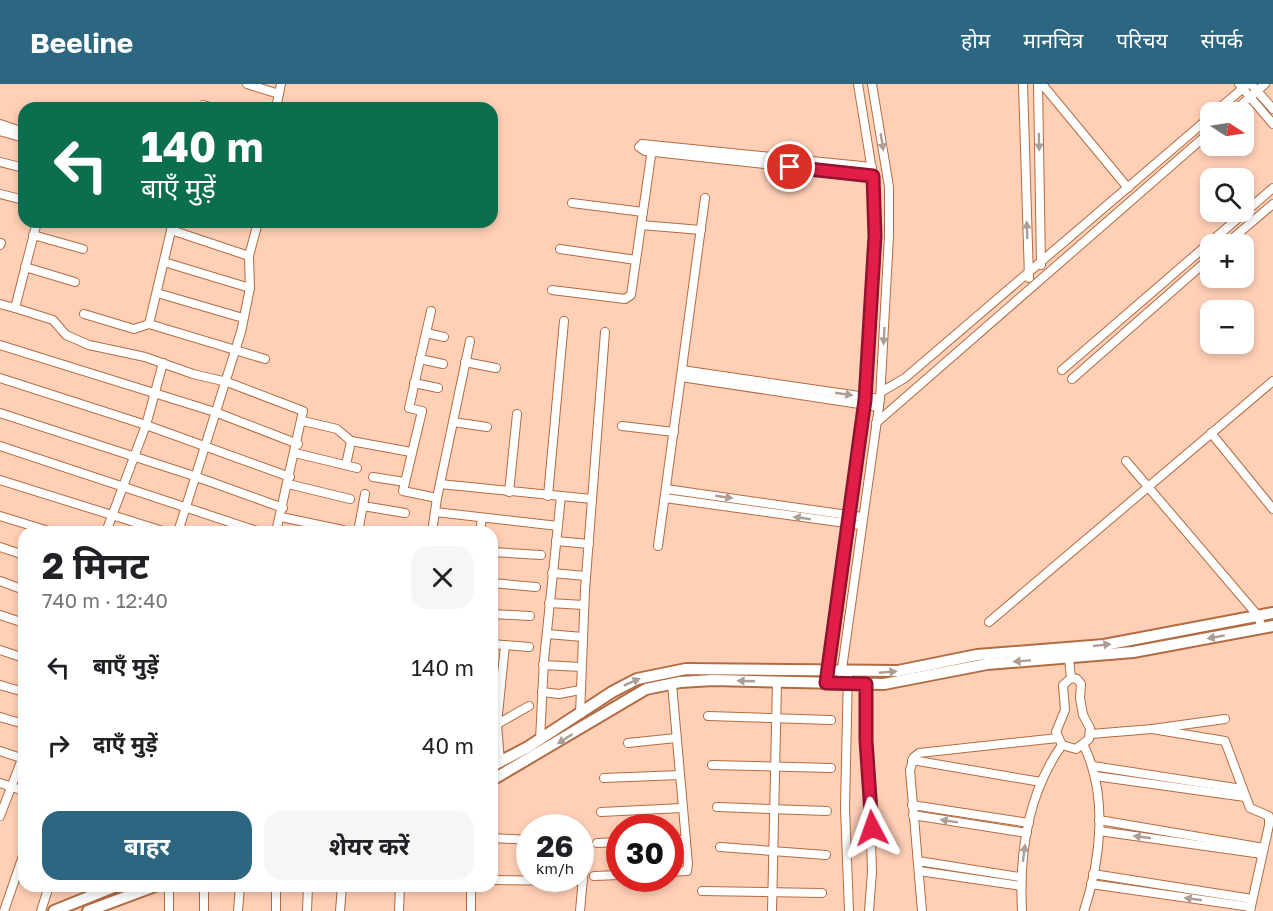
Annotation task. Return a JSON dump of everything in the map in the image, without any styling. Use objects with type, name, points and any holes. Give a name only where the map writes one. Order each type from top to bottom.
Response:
[{"type":"main road","points":[[498,763],[540,740],[612,692],[637,679],[664,672],[686,669],[898,671],[977,655],[1104,645],[1273,613]]},
{"type":"main road","points":[[498,776],[646,689],[713,680],[884,684],[978,665],[1133,652],[1273,626]]},
{"type":"main road","points":[[54,911],[101,892]]},
{"type":"main road","points":[[88,911],[139,892]]},
{"type":"street","points":[[248,84],[279,94]]},
{"type":"street","points":[[277,102],[281,84]]},
{"type":"street","points":[[826,683],[865,401],[875,236],[873,171],[858,84]]},
{"type":"street","points":[[849,911],[844,808],[844,683],[861,521],[880,399],[889,236],[889,187],[872,84]]},
{"type":"street","points":[[1023,84],[1030,288]]},
{"type":"street","points":[[1040,84],[1128,188]]},
{"type":"street","points":[[1040,84],[1042,278]]},
{"type":"street","points":[[1244,102],[1265,84]]},
{"type":"street","points":[[1245,85],[1257,91],[1273,109]]},
{"type":"street","points":[[1245,85],[1250,97],[1273,124]]},
{"type":"street","points":[[1226,102],[1245,85]]},
{"type":"street","points":[[0,124],[18,130]]},
{"type":"street","points":[[682,374],[865,401],[880,399],[1041,264],[1200,126]]},
{"type":"street","points":[[0,131],[18,136]]},
{"type":"street","points":[[876,423],[1200,141]]},
{"type":"street","points":[[552,290],[625,299],[631,295],[652,148],[873,171]]},
{"type":"street","points":[[0,162],[18,166]]},
{"type":"street","points":[[1062,370],[1273,188]]},
{"type":"street","points":[[0,194],[18,198]]},
{"type":"street","points":[[658,546],[705,198]]},
{"type":"street","points":[[572,203],[643,212]]},
{"type":"street","points":[[1238,234],[1273,204]]},
{"type":"street","points":[[641,225],[701,230]]},
{"type":"street","points":[[15,308],[35,228]]},
{"type":"street","points":[[149,324],[172,228]]},
{"type":"street","points":[[177,228],[249,256]]},
{"type":"street","points":[[180,526],[194,476],[227,382],[250,288],[249,256],[256,228]]},
{"type":"street","points":[[33,235],[83,249]]},
{"type":"street","points":[[560,249],[636,260]]},
{"type":"street","points":[[164,262],[250,288]]},
{"type":"street","points":[[25,267],[75,282]]},
{"type":"street","points":[[1072,379],[1200,267]]},
{"type":"street","points":[[157,293],[243,318]]},
{"type":"street","points":[[0,304],[53,320],[66,335],[89,345],[227,382],[301,410],[304,414],[303,421],[278,526]]},
{"type":"street","points":[[430,311],[409,408],[422,411],[403,491],[437,498]]},
{"type":"street","points":[[84,314],[134,329],[149,324],[265,359]]},
{"type":"street","points":[[548,496],[564,321]]},
{"type":"street","points":[[580,714],[584,605],[605,332]]},
{"type":"street","points":[[426,333],[444,337]]},
{"type":"street","points":[[433,526],[470,341]]},
{"type":"street","points":[[0,345],[215,412],[298,444]]},
{"type":"street","points":[[420,359],[443,364]]},
{"type":"street","points":[[465,362],[496,368]]},
{"type":"street","points":[[108,526],[146,425],[163,363]]},
{"type":"street","points":[[0,378],[205,445],[289,481],[350,499]]},
{"type":"street","points":[[989,622],[1273,381]]},
{"type":"street","points":[[414,382],[438,388]]},
{"type":"street","points":[[0,413],[194,476],[282,513],[329,526]]},
{"type":"street","points":[[509,492],[517,414]]},
{"type":"street","points":[[303,421],[338,429],[351,441],[411,452]]},
{"type":"street","points":[[453,422],[487,427]]},
{"type":"street","points":[[622,426],[674,432]]},
{"type":"street","points":[[1211,433],[1273,509]]},
{"type":"street","points":[[346,465],[351,441]]},
{"type":"street","points":[[0,446],[242,526]]},
{"type":"street","points":[[296,453],[357,468]]},
{"type":"street","points":[[1126,461],[1259,616],[1261,629]]},
{"type":"street","points":[[373,477],[405,482]]},
{"type":"street","points":[[0,480],[146,526]]},
{"type":"street","points":[[440,483],[592,499]]},
{"type":"street","points":[[666,489],[849,516],[861,521]]},
{"type":"street","points":[[359,526],[365,494]]},
{"type":"street","points":[[540,740],[543,664],[561,496]]},
{"type":"street","points":[[665,498],[848,525],[861,521]]},
{"type":"street","points":[[363,506],[405,513]]},
{"type":"street","points":[[435,512],[558,526]]},
{"type":"street","points":[[0,516],[32,526]]},
{"type":"street","points":[[481,526],[482,518]]},
{"type":"street","points":[[556,541],[588,544]]},
{"type":"street","points":[[0,548],[18,553]]},
{"type":"street","points":[[498,552],[541,555]]},
{"type":"street","points":[[552,573],[586,576]]},
{"type":"street","points":[[0,581],[18,588]]},
{"type":"street","points":[[498,584],[536,587]]},
{"type":"street","points":[[549,603],[584,605]]},
{"type":"street","points":[[498,614],[530,616]]},
{"type":"street","points":[[0,615],[18,621]]},
{"type":"street","points":[[547,634],[583,637]]},
{"type":"street","points":[[498,644],[529,647]]},
{"type":"street","points":[[498,698],[504,645]]},
{"type":"street","points":[[0,650],[18,656]]},
{"type":"street","points":[[1069,658],[1071,678]]},
{"type":"street","points":[[543,664],[581,667]]},
{"type":"street","points":[[1071,678],[1077,679],[1081,684],[1083,715],[1091,734]]},
{"type":"street","points":[[1022,911],[1020,877],[1029,823],[1041,782],[1060,741],[1057,727],[1065,711],[1063,685],[1071,678]]},
{"type":"street","points":[[772,911],[774,718],[777,682]]},
{"type":"street","points":[[672,684],[688,868],[684,871]]},
{"type":"street","points":[[866,684],[866,740],[872,850],[869,911]]},
{"type":"street","points":[[0,685],[18,690]]},
{"type":"street","points":[[542,692],[559,694],[580,690]]},
{"type":"street","points":[[498,723],[529,706]]},
{"type":"street","points":[[708,716],[831,720]]},
{"type":"street","points":[[0,717],[18,722]]},
{"type":"street","points":[[1091,734],[1152,729],[1225,719]]},
{"type":"street","points":[[1152,729],[1225,741],[1230,748],[1250,807],[1269,816],[1251,906]]},
{"type":"street","points":[[922,911],[912,805],[910,770],[912,760],[919,753],[1060,741],[1076,749],[1084,746],[1091,734]]},
{"type":"street","points":[[628,743],[676,738]]},
{"type":"street","points":[[1084,746],[1093,766],[1099,820],[1093,874],[1084,911]]},
{"type":"street","points":[[0,751],[18,756]]},
{"type":"street","points":[[912,760],[1041,782]]},
{"type":"street","points":[[712,765],[831,768]]},
{"type":"street","points":[[1093,766],[1244,793]]},
{"type":"street","points":[[0,815],[18,770]]},
{"type":"street","points":[[604,778],[680,775]]},
{"type":"street","points":[[1095,776],[1244,793]]},
{"type":"street","points":[[0,783],[18,789]]},
{"type":"street","points":[[912,805],[1029,823]]},
{"type":"street","points":[[717,807],[827,811]]},
{"type":"street","points":[[601,812],[682,808]]},
{"type":"street","points":[[913,815],[1027,833]]},
{"type":"street","points":[[1099,820],[1263,851]]},
{"type":"street","points":[[1099,831],[1263,851]]},
{"type":"street","points":[[498,838],[516,839]]},
{"type":"street","points":[[597,843],[606,843]]},
{"type":"street","points":[[720,847],[826,855]]},
{"type":"street","points":[[918,861],[1020,877]]},
{"type":"street","points":[[4,911],[18,870]]},
{"type":"street","points":[[919,871],[1021,886]]},
{"type":"street","points":[[1093,874],[1251,906]]},
{"type":"street","points":[[594,876],[606,875]]},
{"type":"street","points":[[498,880],[516,880]]},
{"type":"street","points":[[1091,884],[1251,906]]},
{"type":"street","points":[[702,891],[822,893]]},
{"type":"street","points":[[41,911],[47,892]]},
{"type":"street","points":[[169,892],[169,911]]},
{"type":"street","points":[[204,892],[204,911]]},
{"type":"street","points":[[238,911],[240,892]]},
{"type":"street","points":[[276,892],[276,911]]},
{"type":"street","points":[[307,911],[309,892]]},
{"type":"street","points":[[340,911],[342,892]]},
{"type":"street","points":[[399,911],[400,892]]},
{"type":"street","points":[[471,892],[471,911]]},
{"type":"street","points":[[580,911],[582,892]]},
{"type":"route","points":[[790,167],[873,176],[875,189],[875,236],[865,400],[826,683],[866,684],[866,740],[872,828]]}]
